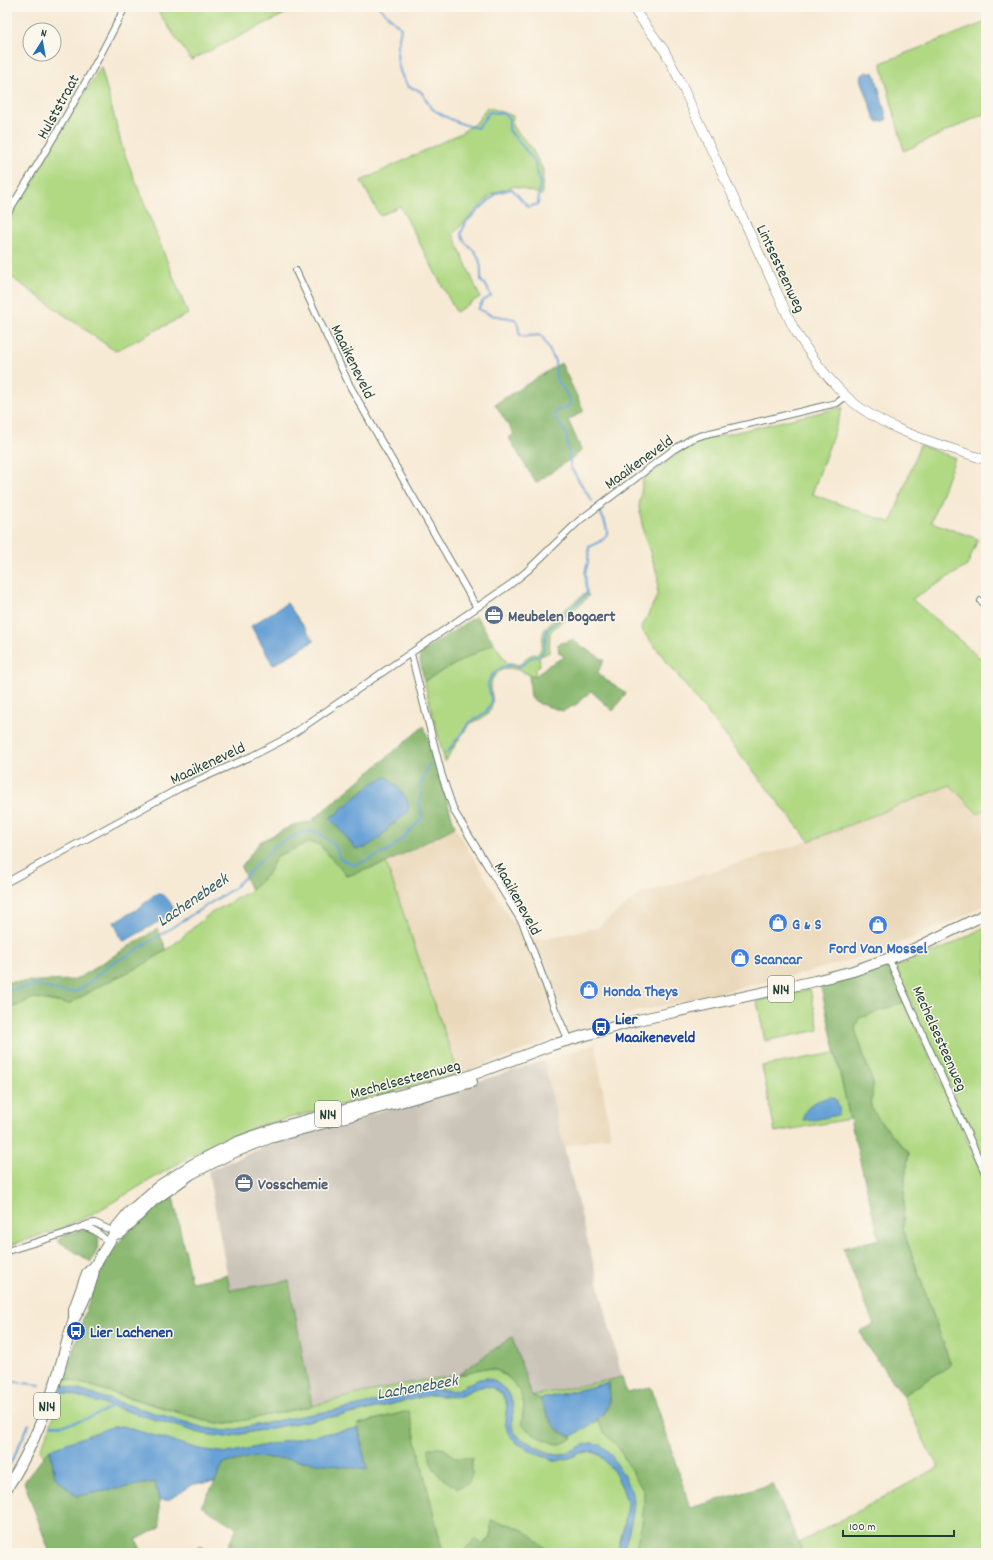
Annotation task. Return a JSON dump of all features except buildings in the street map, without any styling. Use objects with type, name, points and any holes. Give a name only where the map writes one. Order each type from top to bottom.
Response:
[{"type":"main road","name":"Mechelsesteenweg","points":[[7,1488],[18,1470],[40,1424],[54,1385],[74,1319],[79,1311],[94,1275],[94,1267],[111,1239],[121,1234],[137,1215],[166,1190],[191,1174],[247,1147],[270,1138],[479,1080],[569,1041],[638,1020],[815,981],[853,971],[886,958],[910,951],[986,914]]},
{"type":"street","name":"Hulststraat","points":[[7,214],[48,149],[112,35],[125,7]]},
{"type":"street","name":"Lintsesteenweg","points":[[632,7],[664,50],[678,77],[793,327],[806,349],[823,372],[846,396],[871,415],[889,425],[986,460]]},
{"type":"street","name":"Maaikeneveld","points":[[296,271],[350,386],[380,441],[476,606]]},
{"type":"street","name":"Maaikeneveld","points":[[7,882],[180,788],[252,756],[287,738],[410,654],[527,571],[580,520],[673,450],[691,439],[706,434],[837,403],[846,396]]},
{"type":"street","name":"Maaikeneveld","points":[[410,654],[442,776],[454,811],[523,924],[554,1007],[569,1041]]},
{"type":"street","name":"Mechelsesteenweg","points":[[886,958],[891,964],[986,1175]]},
{"type":"street","points":[[7,1252],[95,1223],[110,1230],[111,1239]]},
{"type":"street","points":[[82,1227],[90,1228],[111,1239]]},
{"type":"shaded area","points":[[950,785],[978,814],[986,808],[986,904],[964,916],[876,953],[792,976],[635,1012],[573,1031],[459,1075],[386,863],[455,827],[525,943],[597,928],[638,895],[809,841]]},
{"type":"shaded area","points":[[595,1044],[611,1136],[564,1147],[544,1061]]},
{"type":"shaded area","points":[[544,1061],[622,1377],[532,1396],[512,1338],[457,1375],[414,1382],[353,1395],[312,1406],[289,1281],[230,1290],[208,1171],[266,1146]]},
{"type":"green space","points":[[155,7],[299,7],[191,60]]},
{"type":"green space","points":[[986,22],[986,113],[904,151],[881,63]]},
{"type":"green space","points":[[101,67],[123,150],[188,314],[115,351],[7,274],[7,220]]},
{"type":"green space","points":[[487,107],[513,116],[512,126],[531,147],[543,170],[542,195],[514,186],[492,194],[453,234],[480,297],[456,312],[400,206],[380,216],[361,181],[461,133],[477,122]]},
{"type":"green space","points":[[561,363],[584,411],[568,420],[582,451],[536,483],[509,438],[514,434],[495,404]]},
{"type":"green space","points":[[843,407],[812,494],[891,523],[920,445],[955,458],[931,522],[978,539],[967,566],[912,599],[986,663],[986,808],[978,814],[950,785],[809,841],[641,629],[657,596],[658,576],[644,535],[639,507],[643,479],[688,447],[711,438]]},
{"type":"green space","points":[[586,593],[589,596],[550,632],[549,652],[539,657],[540,665],[535,670],[536,676],[510,668],[504,669],[495,675],[491,684],[493,702],[491,709],[485,717],[470,724],[445,762],[424,681],[494,643],[507,663],[519,665],[526,658],[539,653],[546,627]]},
{"type":"green space","points":[[476,616],[494,643],[424,681],[419,654]]},
{"type":"green space","points":[[572,640],[604,660],[597,674],[626,693],[613,711],[591,691],[577,704],[563,711],[540,704],[531,698],[529,675],[536,676],[547,666],[565,657],[559,653],[558,644]]},
{"type":"green space","points":[[424,726],[455,827],[386,863],[347,876],[320,845],[310,842],[277,856],[267,875],[251,890],[241,867],[260,842],[293,825],[310,822]],"holes":[[[364,790],[408,812],[396,823],[389,826],[387,831],[365,848],[356,849],[335,822],[344,807],[357,798]]]},
{"type":"green space","points":[[310,842],[320,845],[347,876],[386,863],[459,1075],[262,1125],[208,1146],[91,1215],[63,1228],[7,1246],[7,1010],[34,998],[69,1004],[105,983],[141,966],[167,950],[208,915],[251,890],[267,875],[277,856]]},
{"type":"green space","points":[[986,926],[986,1167],[895,967],[949,946]]},
{"type":"green space","points":[[157,929],[167,950],[141,966],[105,983],[69,1004],[34,998],[7,1010],[7,982],[75,980]]},
{"type":"green space","points":[[890,967],[904,1002],[859,1018],[855,1029],[873,1084],[871,1107],[880,1121],[909,1153],[905,1178],[903,1230],[951,1365],[903,1395],[868,1347],[860,1331],[874,1325],[843,1248],[879,1239],[850,1119],[821,987]]},
{"type":"green space","points":[[810,989],[819,1030],[765,1041],[757,1001]]},
{"type":"green space","points":[[904,1002],[986,1181],[986,1553],[803,1553],[799,1543],[939,1467],[928,1450],[903,1395],[951,1365],[903,1230],[905,1178],[909,1153],[880,1121],[871,1107],[873,1084],[855,1029],[859,1018]]},
{"type":"green space","points":[[835,1053],[850,1119],[775,1132],[762,1066]]},
{"type":"green space","points":[[172,1192],[191,1282],[227,1275],[230,1290],[289,1281],[312,1406],[235,1422],[217,1423],[64,1378],[88,1303],[107,1261],[115,1248],[140,1219],[158,1202]]},
{"type":"green space","points":[[84,1230],[91,1231],[98,1237],[98,1246],[91,1262],[58,1241],[65,1235]]},
{"type":"green space","points":[[512,1337],[532,1396],[540,1399],[548,1418],[554,1426],[562,1433],[573,1438],[566,1442],[556,1444],[545,1440],[524,1427],[522,1424],[524,1409],[522,1397],[512,1381],[502,1373],[492,1368],[487,1368],[459,1374]]},
{"type":"green space","points":[[488,1368],[500,1372],[515,1384],[524,1403],[522,1419],[526,1429],[555,1443],[573,1438],[572,1436],[597,1421],[607,1436],[618,1447],[644,1492],[642,1524],[634,1553],[623,1553],[631,1523],[633,1494],[610,1454],[601,1445],[591,1443],[557,1455],[520,1438],[513,1430],[513,1404],[511,1398],[506,1390],[488,1378],[479,1379],[456,1391],[431,1389],[354,1407],[226,1431],[204,1428],[62,1385],[64,1378],[206,1421],[225,1424],[312,1406],[353,1395],[414,1382],[466,1374],[476,1369]]},
{"type":"green space","points":[[622,1377],[626,1392],[651,1387],[690,1508],[773,1484],[803,1553],[634,1553],[642,1524],[644,1492],[618,1447],[607,1436],[597,1421],[608,1407],[610,1396],[609,1380]]},
{"type":"green space","points":[[609,1380],[608,1383],[540,1399],[532,1396]]},
{"type":"green space","points":[[480,1386],[491,1387],[502,1394],[507,1405],[505,1421],[508,1433],[517,1443],[527,1449],[570,1458],[580,1453],[589,1452],[597,1453],[602,1457],[614,1472],[622,1487],[627,1502],[625,1522],[617,1553],[544,1553],[546,1549],[491,1521],[491,1538],[483,1544],[476,1538],[462,1553],[443,1553],[408,1411],[358,1424],[358,1428],[228,1453],[199,1449],[66,1444],[50,1449],[44,1457],[40,1450],[51,1425],[60,1392],[203,1434],[226,1437],[356,1413],[431,1395],[450,1397],[464,1394]],"holes":[[[443,1448],[456,1458],[458,1488]]]},
{"type":"green space","points":[[409,1411],[443,1553],[194,1553],[199,1546],[225,1552],[237,1528],[201,1506],[215,1482],[223,1464],[251,1457],[289,1459],[367,1469],[358,1424]]},
{"type":"green space","points":[[429,1448],[443,1448],[456,1458],[472,1458],[472,1473],[469,1483],[458,1488],[441,1477],[433,1468]]},
{"type":"green space","points":[[50,1449],[55,1477],[77,1496],[155,1481],[159,1500],[160,1527],[136,1540],[143,1553],[50,1553],[24,1482]]},
{"type":"green space","points":[[491,1521],[508,1524],[522,1529],[534,1537],[546,1549],[544,1553],[462,1553],[476,1538],[483,1544],[491,1538]]},
{"type":"water","points":[[866,72],[872,72],[875,74],[887,119],[885,121],[877,122],[875,119],[861,79],[862,75]]},
{"type":"water","points":[[287,603],[314,641],[273,665],[251,626]]},
{"type":"water","points":[[385,777],[389,778],[400,789],[406,798],[408,802],[408,812],[389,827],[377,840],[364,848],[356,849],[330,818],[337,814],[343,807],[348,805],[350,801],[362,793],[371,784]]},
{"type":"water","points":[[158,894],[166,897],[170,902],[174,910],[172,914],[125,941],[122,940],[114,922],[138,909],[154,895]]},
{"type":"water","points":[[832,1097],[835,1098],[838,1104],[838,1115],[814,1120],[803,1120],[809,1107],[822,1099]]},
{"type":"water","points":[[487,1378],[496,1382],[507,1392],[513,1406],[513,1430],[519,1437],[527,1442],[543,1451],[558,1455],[589,1443],[594,1443],[601,1445],[610,1454],[626,1480],[634,1502],[631,1522],[623,1553],[617,1553],[625,1522],[627,1502],[622,1487],[614,1472],[602,1457],[594,1452],[580,1453],[570,1458],[557,1461],[539,1455],[517,1443],[508,1433],[505,1421],[507,1405],[502,1394],[496,1389],[486,1386],[473,1389],[457,1397],[431,1395],[356,1413],[226,1437],[203,1434],[60,1392],[62,1385],[204,1428],[226,1431],[354,1407],[431,1389],[455,1391],[479,1379]]},
{"type":"water","points":[[608,1383],[608,1402],[601,1416],[572,1436],[565,1434],[552,1422],[540,1399]]},
{"type":"water","points":[[122,1426],[199,1449],[227,1453],[358,1428],[367,1470],[289,1459],[251,1457],[223,1464],[215,1482],[194,1484],[168,1500],[159,1500],[155,1482],[77,1496],[55,1477],[50,1449],[111,1427]]},
{"type":"waterway","name":"Lachenebeek","points":[[379,7],[401,28],[397,58],[400,72],[408,87],[415,88],[422,93],[430,107],[434,110],[455,121],[472,127],[477,128],[489,112],[505,114],[509,119],[509,130],[534,160],[540,181],[538,204],[528,207],[512,189],[497,193],[466,222],[461,233],[465,242],[477,254],[480,265],[481,281],[487,287],[491,296],[483,301],[478,309],[491,315],[515,319],[520,336],[542,336],[555,361],[556,379],[565,391],[570,400],[570,404],[566,408],[555,411],[554,416],[566,434],[571,468],[592,501]]},
{"type":"waterway","name":"Lachenebeek","points":[[446,754],[470,722],[485,713],[492,702],[488,684],[493,674],[506,666],[510,665],[518,667],[530,659],[540,656],[544,650],[547,630],[587,594],[585,573],[588,562],[589,547],[602,540],[607,534],[606,525],[600,512]]},
{"type":"waterway","name":"Lachenebeek","points":[[7,991],[38,985],[58,991],[75,992],[86,985],[110,964],[127,956],[234,888],[276,845],[304,832],[318,832],[335,846],[340,859],[354,865],[387,852],[422,818],[420,804],[421,783],[430,763]]},
{"type":"waterway","name":"Lachenebeek","points":[[7,1381],[40,1385]]},
{"type":"waterway","points":[[51,1425],[67,1424],[83,1420],[112,1406]]},
{"type":"waterway","points":[[7,1470],[29,1424]]},
{"type":"place","name":"Meubelen Bogaert","points":[[494,615]]},
{"type":"place","name":"G & S","points":[[778,923]]},
{"type":"place","name":"Ford Van Mossel","points":[[878,925]]},
{"type":"place","name":"Scancar","points":[[740,958]]},
{"type":"place","name":"Honda Theys","points":[[589,990]]},
{"type":"place","name":"Lier Maaikeneveld","points":[[601,1027]]},
{"type":"place","name":"Vosschemie","points":[[244,1183]]},
{"type":"place","name":"Lier Lachenen","points":[[76,1331]]}]
